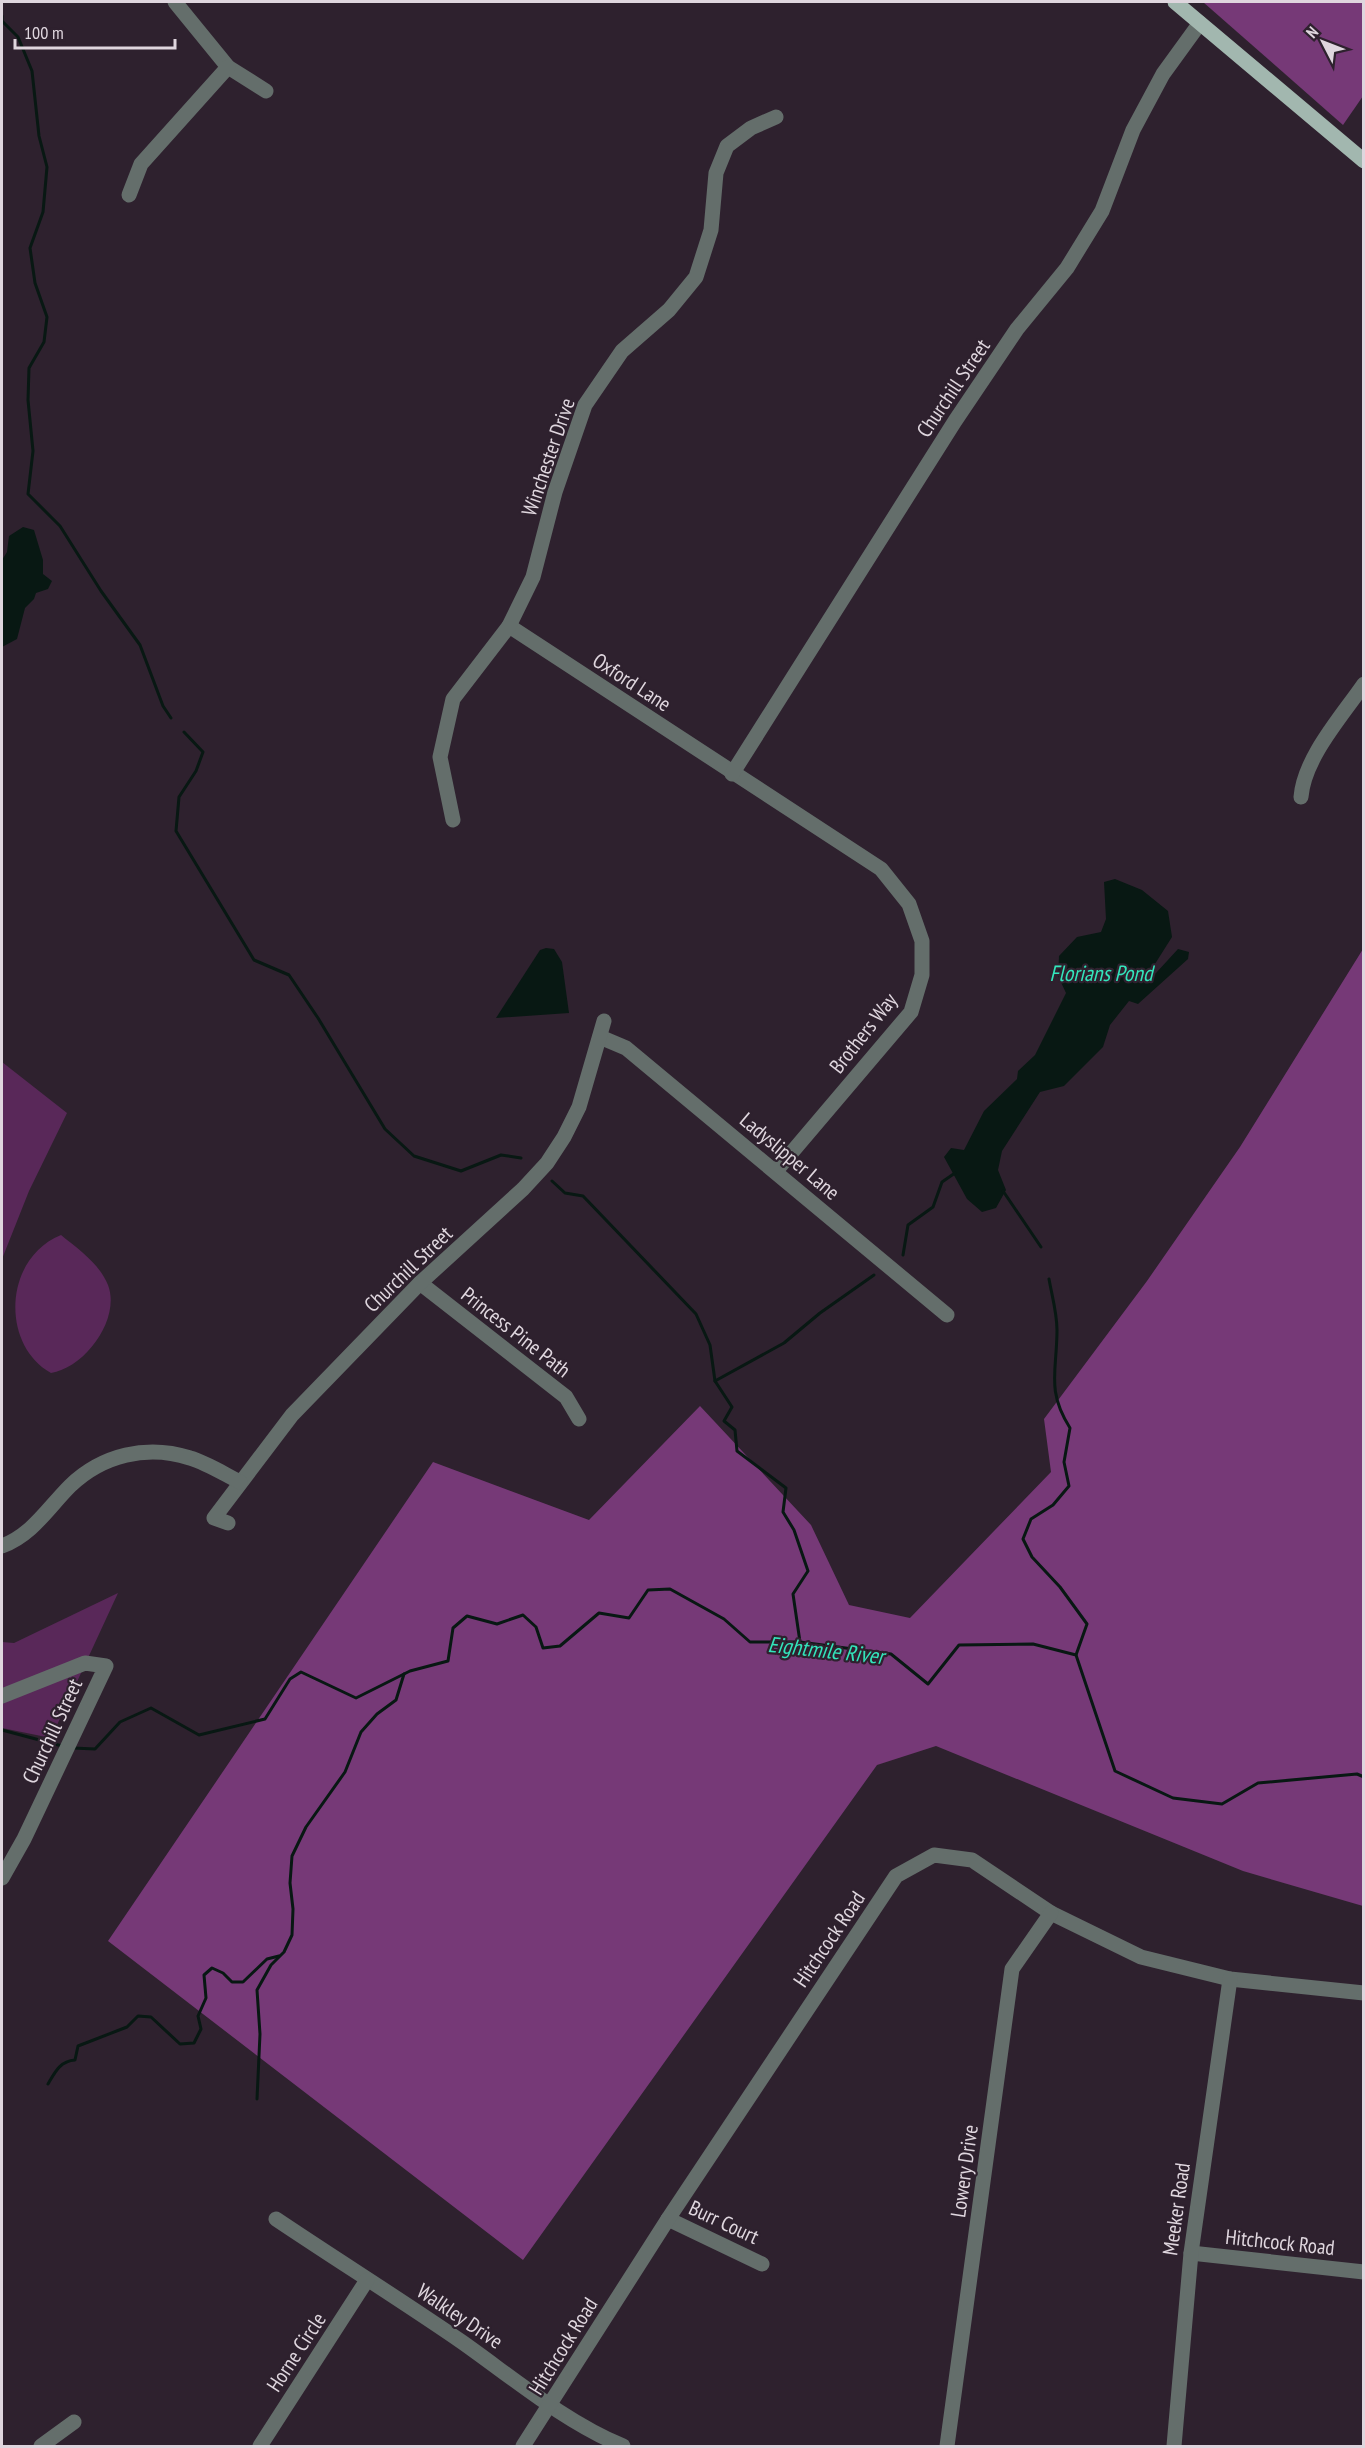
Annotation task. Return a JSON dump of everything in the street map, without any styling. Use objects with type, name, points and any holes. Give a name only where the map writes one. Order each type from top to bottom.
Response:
[{"type":"main road","points":[[1175,2],[1364,161]]},
{"type":"street","points":[[175,2],[228,67],[266,91]]},
{"type":"street","name":"Churchill Street","points":[[732,774],[955,421],[1017,329],[1067,268],[1102,211],[1133,130],[1163,74],[1200,23]]},
{"type":"street","points":[[129,195],[141,164],[228,67]]},
{"type":"street","name":"Winchester Drive","points":[[453,820],[440,758],[453,699],[509,626],[533,577],[555,492],[585,405],[622,351],[669,310],[696,277],[711,230],[716,173],[728,146],[751,128],[776,117]]},
{"type":"street","name":"Oxford Lane","points":[[509,626],[732,774]]},
{"type":"street","points":[[1301,797],[1302,784],[1310,764],[1364,684]]},
{"type":"street","name":"Brothers Way","points":[[732,774],[881,869],[909,904],[922,941],[922,975],[911,1012],[776,1171]]},
{"type":"street","name":"Churchill Street","points":[[228,1523],[214,1518],[292,1415],[420,1283],[524,1189],[547,1163],[564,1137],[579,1107],[604,1021]]},
{"type":"street","name":"Ladyslipper Lane","points":[[600,1037],[626,1048],[947,1315]]},
{"type":"street","name":"Princess Pine Path","points":[[420,1283],[566,1397],[579,1419]]},
{"type":"street","points":[[2,1546],[17,1540],[46,1515],[71,1485],[109,1459],[147,1451],[189,1458],[240,1482]]},
{"type":"street","name":"Churchill Street","points":[[2,1696],[85,1663],[106,1666],[24,1839],[2,1878]]},
{"type":"street","name":"Hitchcock Road","points":[[523,2446],[668,2219],[896,1876],[934,1855],[972,1860],[1051,1913],[1142,1958],[1230,1979],[1364,1993]]},
{"type":"street","name":"Lowery Drive","points":[[947,2446],[1012,1969],[1051,1913]]},
{"type":"street","name":"Meeker Road","points":[[1174,2446],[1191,2253],[1230,1979]]},
{"type":"street","name":"Walkley Drive","points":[[276,2219],[434,2322],[604,2439],[622,2446]]},
{"type":"street","name":"Burr Court","points":[[668,2219],[762,2264]]},
{"type":"street","name":"Hitchcock Road","points":[[1191,2253],[1364,2272]]},
{"type":"street","name":"Horne Circle","points":[[260,2446],[367,2280]]},
{"type":"street","points":[[41,2446],[74,2422]]},
{"type":"shaded area","points":[[1203,2],[1363,2],[1363,96],[1343,125]]},
{"type":"shaded area","points":[[1363,949],[1363,1906],[1243,1871],[936,1746],[877,1765],[523,2260],[108,1941],[433,1462],[589,1520],[700,1406],[811,1525],[849,1605],[910,1618],[1051,1472],[1044,1419],[1147,1281],[1240,1147]]},
{"type":"shaded area","points":[[2,1062],[67,1113],[29,1191],[2,1259]]},
{"type":"shaded area","points":[[61,1235],[88,1257],[99,1270],[108,1285],[111,1298],[105,1326],[97,1340],[76,1362],[51,1373],[34,1360],[23,1342],[17,1323],[15,1302],[19,1281],[28,1262],[42,1246]]},
{"type":"shaded area","points":[[118,1593],[51,1738],[2,1728],[2,1642],[14,1643]]},
{"type":"water","points":[[23,527],[34,530],[43,560],[43,574],[52,581],[48,589],[36,593],[34,599],[25,608],[17,639],[2,647],[2,560],[7,552],[9,536]]},
{"type":"water","name":"Florians Pond","points":[[1115,879],[1142,890],[1168,911],[1172,937],[1148,975],[1156,973],[1178,949],[1189,952],[1188,959],[1138,1004],[1129,1001],[1110,1025],[1103,1047],[1064,1086],[1040,1092],[1002,1151],[998,1170],[1006,1190],[996,1208],[982,1212],[967,1199],[944,1157],[951,1148],[964,1150],[984,1111],[1017,1079],[1018,1071],[1035,1055],[1066,993],[1058,976],[1059,956],[1077,937],[1101,932],[1106,919],[1104,882]]},
{"type":"water","points":[[554,949],[562,962],[569,1013],[496,1018],[540,950]]},
{"type":"waterway","points":[[2,16],[2,21],[18,37],[32,71],[39,136],[47,167],[43,212],[30,248],[35,283],[47,317],[44,342],[29,368],[28,400],[33,451],[28,494],[60,526],[101,591],[140,645],[163,706],[171,718]]},
{"type":"waterway","points":[[184,732],[203,752],[196,771],[179,797],[176,831],[254,960],[289,975],[318,1018],[385,1129],[414,1156],[461,1171],[501,1155],[521,1158]]},
{"type":"waterway","points":[[903,1255],[908,1225],[933,1207],[942,1182],[955,1173]]},
{"type":"waterway","points":[[552,1181],[565,1193],[583,1196],[696,1314],[710,1345],[715,1381],[732,1407],[724,1421],[735,1430],[737,1451],[786,1488],[783,1512],[794,1530],[808,1571],[793,1594],[800,1642]]},
{"type":"waterway","points":[[1003,1191],[1041,1247]]},
{"type":"waterway","points":[[715,1381],[784,1343],[820,1313],[874,1275]]},
{"type":"waterway","points":[[1049,1279],[1057,1324],[1055,1391],[1070,1428],[1064,1462],[1069,1486],[1053,1505],[1031,1519],[1023,1539],[1032,1557],[1060,1587],[1087,1624],[1076,1655]]},
{"type":"waterway","name":"Eightmile River","points":[[73,1748],[95,1749],[120,1722],[151,1708],[199,1735],[265,1719],[290,1679],[301,1672],[356,1698],[410,1671],[448,1661],[453,1628],[467,1616],[497,1624],[523,1615],[536,1627],[543,1648],[560,1646],[599,1613],[629,1618],[648,1590],[670,1589],[724,1619],[750,1642],[800,1642],[891,1654],[928,1684],[959,1645],[1033,1644],[1076,1655],[1115,1771],[1173,1798],[1222,1804],[1258,1783],[1357,1774],[1364,1777]]},
{"type":"waterway","points":[[257,2099],[260,2034],[257,1990],[271,1965],[284,1952],[292,1935],[293,1909],[290,1883],[292,1856],[306,1827],[345,1772],[361,1732],[377,1714],[396,1700],[404,1674]]},
{"type":"waterway","name":"Eightmile River","points":[[2,1730],[62,1746]]},
{"type":"waterway","points":[[48,2084],[65,2062],[75,2060],[78,2046],[127,2027],[138,2016],[151,2017],[180,2044],[194,2043],[201,2029],[198,2016],[206,1998],[204,1975],[212,1968],[223,1973],[232,1982],[243,1982],[267,1959],[279,1956]]}]
